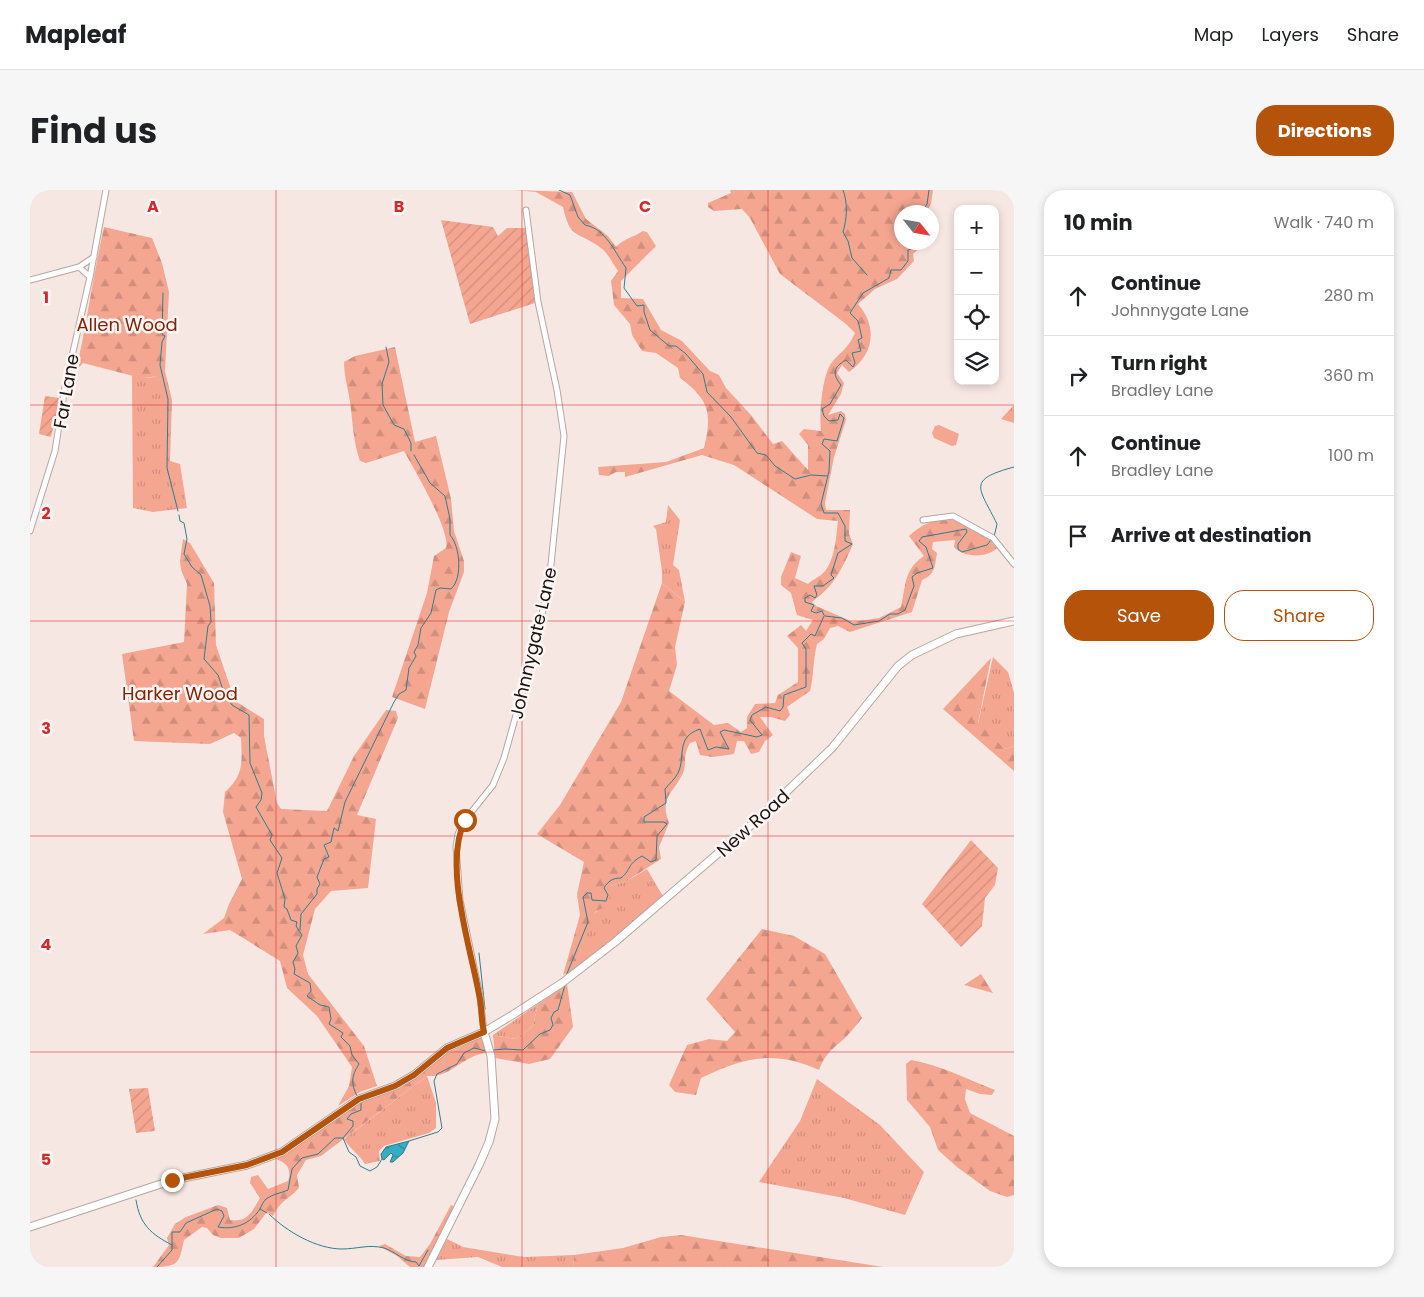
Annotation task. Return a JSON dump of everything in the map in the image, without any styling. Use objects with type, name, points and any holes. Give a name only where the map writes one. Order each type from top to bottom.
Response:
[{"type":"main road","name":"New Road","points":[[30,1227],[172,1180],[247,1165],[282,1152],[359,1099],[395,1086],[414,1075],[447,1048],[484,1032],[562,983],[663,901],[792,788],[832,748],[898,666],[912,654],[956,634],[1014,621]]},
{"type":"main road","points":[[428,1267],[462,1202],[489,1142],[495,1118],[491,1056],[484,1032]]},
{"type":"street","name":"Far Lane","points":[[30,531],[55,451],[65,387],[90,277],[106,190]]},
{"type":"street","name":"Johnnygate Lane","points":[[484,1032],[480,996],[460,900],[456,846],[458,834],[465,820],[492,785],[504,758],[530,665],[549,584],[564,436],[557,390],[538,302],[526,210]]},
{"type":"street","points":[[30,280],[79,267],[94,257]]},
{"type":"street","points":[[79,267],[90,277]]},
{"type":"street","points":[[923,520],[953,516],[993,538],[1014,564]]},
{"type":"green space","points":[[513,190],[572,192],[586,219],[608,236],[616,247],[643,231],[647,232],[656,246],[621,281],[621,298],[643,299],[661,330],[682,341],[710,371],[719,375],[726,388],[751,415],[773,444],[782,441],[808,470],[808,445],[799,434],[804,429],[821,431],[820,415],[826,374],[833,361],[848,346],[855,333],[846,324],[780,274],[750,218],[742,209],[714,211],[708,207],[708,203],[731,193],[730,190],[933,190],[930,205],[894,205],[894,250],[917,250],[913,254],[914,261],[897,279],[875,289],[858,304],[869,322],[871,331],[868,349],[864,357],[849,372],[842,365],[837,373],[844,383],[841,394],[828,415],[841,411],[845,414],[846,420],[834,457],[825,503],[826,510],[850,510],[849,534],[853,544],[837,576],[827,589],[812,602],[816,606],[853,622],[879,618],[901,607],[909,572],[917,561],[924,556],[909,536],[936,520],[955,520],[974,527],[985,535],[997,548],[988,554],[969,555],[958,551],[954,547],[955,540],[933,542],[932,549],[937,553],[935,566],[930,576],[922,580],[912,612],[850,632],[838,626],[830,628],[824,639],[817,644],[810,691],[787,707],[790,715],[785,721],[771,717],[760,717],[773,735],[765,741],[759,752],[751,754],[744,741],[737,741],[734,754],[713,757],[700,755],[696,741],[690,743],[686,752],[683,773],[667,801],[666,814],[669,823],[659,847],[661,859],[625,882],[610,886],[611,904],[596,911],[573,970],[563,975],[580,915],[577,894],[584,862],[537,834],[560,805],[621,702],[662,583],[685,602],[675,647],[677,665],[669,691],[714,725],[728,723],[741,732],[747,728],[747,717],[755,704],[775,703],[778,695],[798,682],[798,648],[787,636],[801,625],[806,631],[813,620],[797,615],[791,593],[781,585],[781,577],[791,552],[801,556],[795,578],[808,584],[821,575],[826,570],[832,557],[838,521],[817,519],[734,465],[702,455],[625,477],[625,472],[616,472],[609,476],[599,475],[598,467],[666,462],[704,448],[708,426],[706,408],[698,393],[680,378],[678,368],[656,353],[642,351],[632,335],[630,324],[614,305],[611,281],[618,271],[606,253],[572,230],[563,207],[536,192]]},
{"type":"green space","points":[[441,220],[493,227],[498,236],[507,228],[526,228],[535,303],[470,324]]},
{"type":"green space","name":"Allen Wood","points":[[104,227],[152,238],[162,263],[169,292],[165,371],[161,376],[141,378],[83,363],[76,371]]},
{"type":"green space","points":[[395,347],[415,442],[436,436],[451,499],[454,531],[464,561],[464,572],[449,612],[425,709],[392,697],[427,593],[434,556],[446,548],[446,540],[431,500],[404,451],[366,463],[360,461],[344,367],[344,362],[355,356]]},
{"type":"green space","points":[[165,371],[172,400],[170,461],[180,464],[187,508],[153,512],[133,508],[132,375],[154,377]]},
{"type":"green space","points":[[45,396],[60,398],[51,437],[39,434]]},
{"type":"green space","points":[[1014,405],[1014,423],[1001,419]]},
{"type":"green space","points":[[939,425],[959,434],[956,445],[952,446],[934,438],[932,433],[935,426]]},
{"type":"green space","points":[[668,505],[680,520],[673,565],[679,570],[685,602],[662,583],[656,529],[653,526],[666,522]]},
{"type":"green space","name":"Harker Wood","points":[[183,539],[190,543],[214,583],[216,645],[235,701],[264,719],[264,736],[277,803],[281,809],[327,811],[354,756],[386,710],[396,711],[398,718],[357,815],[376,819],[368,888],[331,891],[315,909],[303,955],[308,974],[364,1046],[377,1086],[360,1092],[338,1106],[349,1086],[352,1067],[317,1016],[287,988],[280,961],[230,930],[203,934],[224,918],[242,879],[223,812],[225,792],[239,774],[242,754],[241,738],[234,733],[210,744],[134,741],[122,654],[184,642],[187,584],[181,570],[180,561]]},
{"type":"green space","points":[[993,657],[1008,672],[1014,693],[1014,746],[1005,749],[978,724]]},
{"type":"green space","points":[[991,658],[978,723],[1005,749],[1014,746],[1014,771],[943,709]]},
{"type":"green space","points":[[971,840],[998,868],[995,885],[985,898],[982,926],[961,947],[922,904]]},
{"type":"green space","points":[[647,869],[664,898],[573,970],[593,916],[610,894],[610,886],[625,882]]},
{"type":"green space","points":[[762,929],[794,936],[825,954],[862,1018],[848,1035],[827,1055],[819,1070],[787,1060],[759,1059],[732,1065],[701,1078],[696,1095],[675,1092],[669,1085],[687,1045],[709,1039],[727,1041],[735,1032],[706,999]]},
{"type":"green space","points":[[981,974],[993,993],[964,985]]},
{"type":"green space","points":[[567,984],[573,1027],[550,1059],[529,1064],[495,1058],[493,1035],[515,1039],[533,1026],[538,1004]]},
{"type":"green space","points":[[538,1004],[533,1026],[515,1039],[493,1035]]},
{"type":"green space","points":[[482,1037],[487,1053],[471,1058],[443,1074],[427,1076],[321,1156],[306,1160],[297,1175],[299,1188],[282,1203],[273,1216],[267,1212],[254,1229],[239,1238],[221,1238],[213,1235],[207,1228],[202,1227],[184,1240],[179,1259],[173,1265],[153,1267],[169,1245],[167,1238],[175,1224],[186,1217],[218,1205],[227,1208],[230,1220],[245,1218],[260,1198],[250,1183],[251,1177],[258,1175],[268,1189],[288,1181],[288,1167],[276,1159],[361,1102],[401,1088],[438,1058]]},
{"type":"green space","points":[[911,1060],[943,1069],[995,1090],[992,1095],[980,1094],[966,1089],[965,1099],[970,1113],[1014,1136],[1014,1195],[1007,1197],[990,1191],[957,1167],[938,1150],[930,1127],[907,1100],[906,1064]]},
{"type":"green space","points":[[427,1076],[436,1103],[436,1128],[429,1133],[384,1146],[379,1151],[380,1161],[365,1164],[344,1139]]},
{"type":"green space","points":[[817,1079],[880,1125],[924,1172],[905,1215],[844,1198],[759,1182],[800,1121]]},
{"type":"green space","points":[[148,1088],[155,1131],[136,1133],[129,1089]]},
{"type":"green space","points":[[451,1205],[455,1207],[424,1267],[410,1267],[397,1256],[379,1246],[385,1244],[406,1256],[420,1257],[430,1244]]},
{"type":"green space","points":[[681,1235],[883,1267],[573,1267],[574,1255],[623,1248],[661,1237]]},
{"type":"green space","points":[[447,1239],[463,1247],[524,1257],[574,1255],[573,1267],[502,1267],[478,1257],[436,1260]]},
{"type":"water","points":[[409,1141],[403,1153],[393,1162],[390,1162],[393,1155],[391,1153],[384,1160],[382,1159],[381,1154],[386,1147]]},
{"type":"waterway","points":[[559,190],[570,195],[578,217],[585,225],[599,231],[613,248],[626,268],[624,288],[637,306],[644,305],[644,312],[650,330],[669,346],[676,346],[686,354],[703,374],[707,392],[731,417],[757,453],[766,455],[775,466],[795,479],[811,475],[827,476]]},
{"type":"waterway","points":[[843,190],[846,200],[843,232],[848,241],[852,258],[867,275]]},
{"type":"waterway","points":[[926,205],[929,190]]},
{"type":"waterway","points":[[824,615],[822,611],[816,613],[811,611],[814,605],[805,602],[805,598],[810,595],[815,598],[817,595],[814,586],[823,586],[834,578],[831,575],[838,553],[852,544],[845,541],[845,526],[838,513],[824,513],[821,504],[829,471],[830,451],[822,444],[824,439],[837,441],[844,418],[840,414],[838,420],[829,421],[824,416],[822,409],[830,404],[841,385],[835,374],[838,365],[846,360],[853,367],[855,363],[852,353],[861,351],[858,340],[862,338],[858,321],[850,313],[863,293],[889,278],[891,270],[901,270],[908,261],[908,250]]},
{"type":"waterway","points":[[163,293],[162,334],[165,336],[162,342],[160,365],[168,399],[167,468],[178,511]]},
{"type":"waterway","points":[[386,347],[389,362],[382,384],[383,405],[394,425],[404,429],[411,443],[411,451]]},
{"type":"waterway","points":[[300,930],[301,914],[317,894],[320,884],[317,877],[324,859],[329,857],[324,845],[331,842],[334,828],[338,831],[345,802],[394,702],[399,694],[406,690],[409,668],[416,656],[414,652],[418,645],[421,628],[431,613],[436,590],[440,588],[451,589],[455,584],[459,570],[458,554],[450,535],[450,519],[445,496],[430,483],[414,455]]},
{"type":"waterway","points":[[994,537],[997,524],[985,501],[981,486],[983,481],[989,476],[1014,467]]},
{"type":"waterway","points":[[179,515],[180,521],[184,523],[187,539],[184,554],[192,567],[201,575],[210,606],[211,622],[208,626],[204,659],[218,675],[224,693],[232,705],[249,715],[250,763],[262,793],[261,800],[256,807],[272,835],[270,840],[282,858],[277,873],[285,899],[284,907],[287,909],[291,920],[297,922],[296,926],[302,935],[296,946],[298,953],[293,962],[294,974],[310,983],[311,991],[307,996],[320,1005],[329,1007],[331,1019],[329,1024],[343,1033],[341,1037],[350,1046],[352,1055],[359,1064],[354,1072],[353,1080],[357,1096]]},
{"type":"waterway","points":[[825,616],[842,618],[854,625],[879,621],[890,614],[898,614],[905,610],[914,586],[912,577],[917,573],[933,568],[926,547],[919,541],[922,537],[966,529],[967,532],[958,544],[958,549],[962,552],[987,545],[991,540]]},
{"type":"waterway","points":[[566,976],[588,922],[583,897],[587,893],[591,893],[592,900],[606,901],[608,895],[604,888],[609,882],[613,879],[621,878],[631,865],[642,856],[651,862],[656,860],[657,836],[667,824],[664,822],[644,822],[644,817],[666,803],[665,789],[678,773],[684,742],[687,737],[700,729],[708,750],[716,747],[729,749],[720,732],[724,730],[757,737],[762,735],[750,720],[752,715],[766,707],[780,711],[783,707],[784,695],[806,687],[806,649],[802,643],[811,634],[815,636],[824,616]]},
{"type":"waterway","points":[[479,953],[485,1009]]},
{"type":"waterway","points":[[493,1050],[523,1050],[540,1034],[550,1030],[553,1025],[551,1018],[554,1012],[558,1010],[565,985]]},
{"type":"waterway","points":[[409,1141],[438,1132],[442,1128],[434,1081],[437,1074],[457,1064],[464,1053],[474,1048],[486,1051]]},
{"type":"waterway","points":[[343,1138],[353,1126],[353,1121],[347,1119],[351,1114],[361,1110],[361,1102]]},
{"type":"waterway","points":[[157,1267],[172,1250],[172,1232],[180,1232],[186,1223],[217,1209],[222,1211],[224,1216],[218,1227],[230,1228],[242,1225],[252,1219],[266,1199],[288,1190],[292,1169],[302,1158],[318,1154],[335,1138],[343,1138],[349,1152],[356,1157],[360,1166],[370,1171],[377,1167],[382,1159]]},
{"type":"waterway","points":[[136,1200],[140,1216],[148,1228],[152,1233],[172,1245]]},
{"type":"waterway","points":[[260,1209],[267,1213]]},
{"type":"waterway","points":[[269,1214],[293,1233],[323,1246],[342,1249],[384,1248],[412,1262],[416,1262],[419,1266],[428,1250]]},
{"type":"route","points":[[172,1180],[247,1165],[282,1152],[359,1099],[395,1086],[414,1075],[436,1055],[447,1048],[484,1032],[480,996],[460,900],[458,880],[456,846],[458,834],[465,820]]}]
